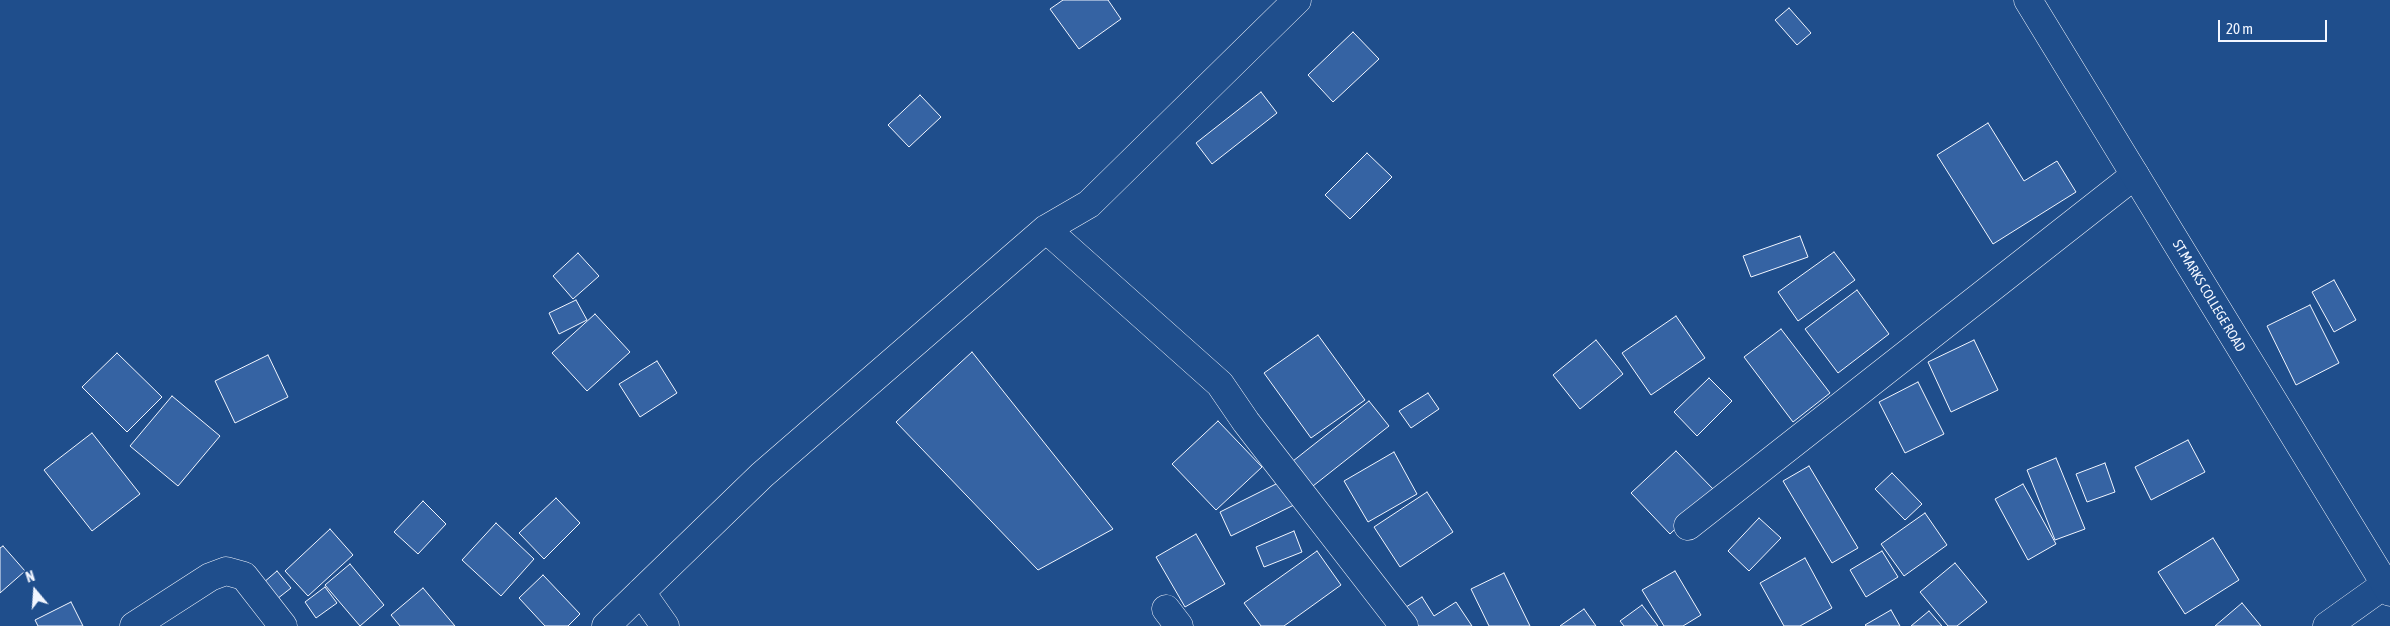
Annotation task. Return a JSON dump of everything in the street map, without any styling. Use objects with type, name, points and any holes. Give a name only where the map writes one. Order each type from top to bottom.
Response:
[{"type":"street","points":[[606,626],[762,475],[1046,230],[1089,204],[1297,0]]},
{"type":"street","name":"ST.MARKS COLLEGE ROAD","points":[[2028,0],[2388,585]]},
{"type":"street","points":[[1688,526],[2135,175]]},
{"type":"street","points":[[1046,230],[1220,384],[1246,422],[1404,626]]},
{"type":"street","points":[[134,626],[210,577],[226,571],[244,576],[283,626]]},
{"type":"street","points":[[2327,626],[2388,585]]},
{"type":"street","points":[[641,592],[665,626]]},
{"type":"building","points":[[1063,0],[1108,0],[1121,19],[1079,49],[1050,9]]},
{"type":"building","points":[[1789,8],[1811,33],[1797,45],[1775,20]]},
{"type":"building","points":[[1353,32],[1379,59],[1333,102],[1308,75]]},
{"type":"building","points":[[1261,92],[1277,113],[1212,164],[1196,143]]},
{"type":"building","points":[[920,95],[941,117],[909,147],[888,125]]},
{"type":"building","points":[[1988,123],[2024,181],[2057,161],[2076,192],[1993,244],[1937,155]]},
{"type":"building","points":[[1367,153],[1392,177],[1350,219],[1325,195]]},
{"type":"building","points":[[1800,236],[1808,257],[1751,277],[1743,256]]},
{"type":"building","points":[[1834,252],[1855,280],[1798,321],[1778,292]]},
{"type":"building","points":[[578,253],[599,276],[573,299],[553,276]]},
{"type":"building","points":[[2334,280],[2356,320],[2334,332],[2312,292]]},
{"type":"building","points":[[1857,290],[1889,334],[1838,373],[1805,329]]},
{"type":"building","points":[[576,300],[587,320],[559,334],[549,313]]},
{"type":"building","points":[[2310,305],[2339,363],[2296,385],[2267,326]]},
{"type":"building","points":[[595,314],[630,352],[587,391],[552,353]]},
{"type":"building","points":[[1676,316],[1705,358],[1651,395],[1622,353]]},
{"type":"building","points":[[1781,329],[1830,393],[1793,422],[1744,357]]},
{"type":"building","points":[[1318,335],[1365,400],[1311,438],[1264,373]]},
{"type":"building","points":[[1596,340],[1623,374],[1580,409],[1553,375]]},
{"type":"building","points":[[1974,340],[1998,390],[1951,412],[1928,362]]},
{"type":"building","points":[[972,352],[1113,529],[1038,570],[896,422]]},
{"type":"building","points":[[117,353],[162,397],[127,432],[82,387]]},
{"type":"building","points":[[268,355],[288,397],[235,423],[215,381]]},
{"type":"building","points":[[657,361],[677,393],[640,417],[619,384]]},
{"type":"building","points":[[1709,378],[1732,401],[1697,436],[1674,412]]},
{"type":"building","points":[[1918,382],[1944,434],[1905,453],[1879,402]]},
{"type":"building","points":[[1428,393],[1439,409],[1411,428],[1399,411]]},
{"type":"building","points":[[172,396],[220,436],[178,486],[130,446]]},
{"type":"building","points":[[1369,401],[1389,426],[1313,486],[1293,461]]},
{"type":"building","points":[[1218,421],[1262,467],[1216,510],[1172,464]]},
{"type":"building","points":[[92,433],[140,494],[92,531],[44,470]]},
{"type":"building","points":[[2188,440],[2205,472],[2151,500],[2135,467]]},
{"type":"building","points":[[1676,451],[1715,491],[1670,534],[1631,493]]},
{"type":"building","points":[[1394,452],[1417,494],[1368,522],[1344,481]]},
{"type":"building","points":[[2056,458],[2085,529],[2055,540],[2027,470]]},
{"type":"building","points":[[2105,463],[2115,492],[2087,502],[2076,474]]},
{"type":"building","points":[[1809,466],[1858,548],[1832,563],[1783,481]]},
{"type":"building","points":[[1892,473],[1922,504],[1905,520],[1875,489]]},
{"type":"building","points":[[1288,478],[1300,502],[1231,536],[1220,512]]},
{"type":"building","points":[[2023,484],[2056,544],[2028,560],[1995,499]]},
{"type":"building","points":[[1427,492],[1453,532],[1400,567],[1374,527]]},
{"type":"building","points":[[556,498],[580,523],[544,559],[519,533]]},
{"type":"building","points":[[423,501],[446,524],[418,554],[394,532]]},
{"type":"building","points":[[1925,513],[1947,545],[1904,576],[1881,544]]},
{"type":"building","points":[[1759,518],[1781,538],[1749,571],[1728,551]]},
{"type":"building","points":[[496,523],[534,559],[501,596],[462,560]]},
{"type":"building","points":[[330,529],[353,555],[308,596],[285,571]]},
{"type":"building","points":[[1294,531],[1302,552],[1264,567],[1256,547]]},
{"type":"building","points":[[1196,534],[1225,584],[1185,607],[1156,557]]},
{"type":"building","points":[[2213,538],[2239,580],[2185,614],[2158,572]]},
{"type":"building","points":[[3,546],[25,571],[0,593],[0,548]]},
{"type":"building","points":[[1317,551],[1341,585],[1284,626],[1261,626],[1244,603]]},
{"type":"building","points":[[1882,551],[1898,577],[1866,597],[1850,570]]},
{"type":"building","points":[[1805,558],[1832,608],[1800,626],[1784,626],[1760,583]]},
{"type":"building","points":[[1955,563],[1987,602],[1957,626],[1948,626],[1920,592]]},
{"type":"building","points":[[350,564],[384,605],[360,626],[325,585]]},
{"type":"building","points":[[277,571],[291,588],[277,599],[263,583]]},
{"type":"building","points":[[1675,571],[1701,615],[1683,626],[1664,626],[1642,590]]},
{"type":"building","points":[[1504,573],[1530,626],[1489,626],[1471,589]]},
{"type":"building","points":[[543,575],[580,614],[568,626],[545,626],[519,598]]},
{"type":"building","points":[[325,587],[337,603],[316,618],[305,602]]},
{"type":"building","points":[[423,588],[455,626],[400,626],[391,615]]},
{"type":"building","points":[[1422,597],[1434,616],[1456,602],[1472,626],[1414,626],[1403,609]]},
{"type":"building","points":[[71,602],[83,626],[38,626],[35,620]]},
{"type":"building","points":[[2242,603],[2261,626],[2215,626]]},
{"type":"building","points":[[1642,605],[1658,626],[1624,626],[1620,621]]},
{"type":"building","points":[[1584,609],[1596,626],[1560,626]]},
{"type":"building","points":[[1891,610],[1900,626],[1865,625]]},
{"type":"building","points":[[1929,611],[1942,626],[1911,626]]}]
